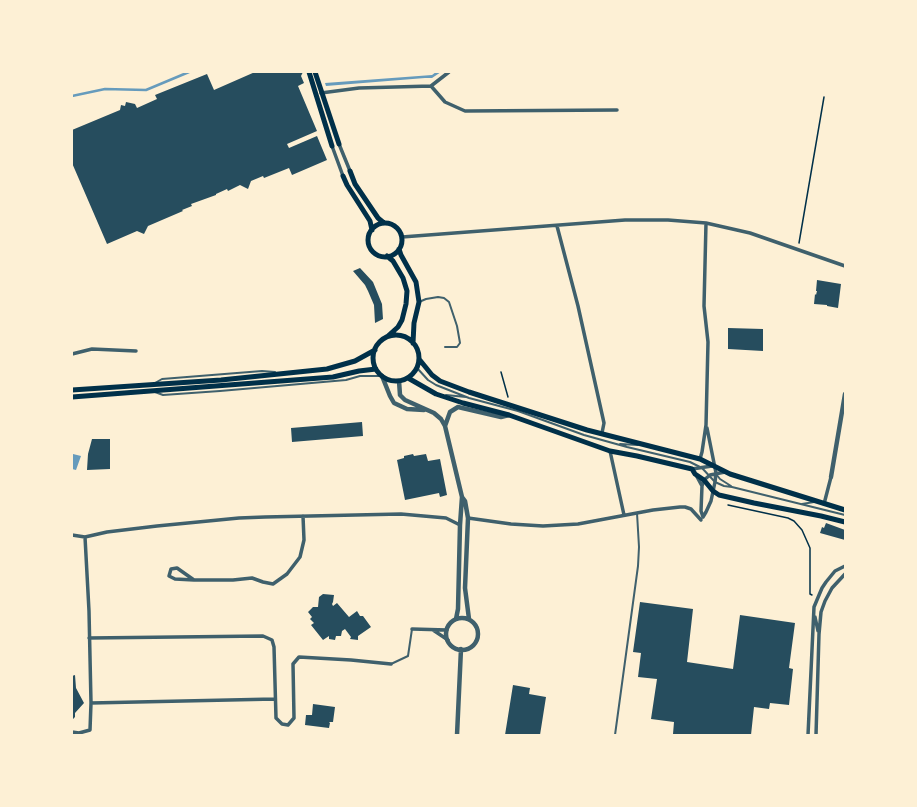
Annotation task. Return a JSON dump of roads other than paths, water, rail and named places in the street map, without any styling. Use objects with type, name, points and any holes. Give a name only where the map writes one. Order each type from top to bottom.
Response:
[{"type":"main road","points":[[309,72],[332,146]]},
{"type":"main road","points":[[315,72],[338,144]]},
{"type":"main road","points":[[350,171],[355,184],[378,218],[384,223],[394,225],[400,232],[402,241],[399,249],[392,255],[387,256],[379,255],[372,250],[369,242],[372,230],[384,223]]},
{"type":"main road","points":[[343,176],[346,185],[370,221],[372,230]]},
{"type":"main road","points":[[399,249],[416,282],[419,302],[414,323],[413,343]]},
{"type":"main road","points":[[72,390],[220,380],[328,369],[355,361],[375,350],[381,341],[398,327],[402,320],[406,304],[407,291],[403,278],[393,261],[387,256]]},
{"type":"main road","points":[[375,350],[374,363],[376,370],[382,376],[387,379],[399,381],[408,378],[417,368],[419,353],[413,343],[407,338],[393,336],[386,338]]},
{"type":"main road","points":[[419,359],[432,375],[440,381],[469,392],[646,446],[700,459],[725,472],[759,484],[783,490],[845,510]]},
{"type":"main road","points":[[72,397],[332,377],[359,371],[376,370]]},
{"type":"main road","points":[[408,378],[436,394],[509,416],[610,452],[637,456],[692,469],[695,474],[704,480],[719,495],[845,522]]},
{"type":"main road","points":[[128,393],[152,384]]},
{"type":"street","points":[[316,94],[359,88],[431,86],[449,72]]},
{"type":"street","points":[[431,86],[445,102],[465,110],[617,110]]},
{"type":"street","points":[[338,144],[350,171]]},
{"type":"street","points":[[332,146],[343,176]]},
{"type":"street","points":[[402,237],[556,226],[603,221],[648,219],[706,223],[750,233],[845,266]]},
{"type":"street","points":[[700,459],[706,424],[708,342],[704,306],[706,223]]},
{"type":"street","points":[[556,226],[578,306],[604,423],[602,433]]},
{"type":"street","points":[[72,354],[92,349],[136,351]]},
{"type":"street","points":[[382,376],[394,403],[407,409],[426,409]]},
{"type":"street","points":[[399,381],[400,395],[405,400],[438,415],[445,426],[462,497],[458,609],[456,619]]},
{"type":"street","points":[[824,504],[831,477],[845,394]]},
{"type":"street","points":[[445,426],[450,412],[458,407],[500,417],[509,416]]},
{"type":"street","points":[[706,424],[716,473],[714,491],[706,512],[702,516],[700,511],[702,486],[704,480],[710,475],[716,473],[725,472]]},
{"type":"street","points":[[610,452],[624,515]]},
{"type":"street","points":[[692,469],[714,466]]},
{"type":"street","points":[[695,474],[702,486]]},
{"type":"street","points":[[432,630],[448,640],[453,646],[461,649],[470,647],[474,644],[478,636],[476,626],[469,619],[465,588],[466,533],[468,518],[465,501],[462,497]]},
{"type":"street","points":[[468,518],[511,524],[543,526],[578,524],[624,515],[685,507],[691,509],[702,520]]},
{"type":"street","points":[[72,535],[85,537],[107,532],[220,520],[303,516],[401,514],[446,518],[460,525],[466,533]]},
{"type":"street","points":[[194,580],[178,568],[170,569],[169,576],[175,579],[194,580],[233,580],[252,578],[273,584],[286,574],[300,557],[304,540],[303,516]]},
{"type":"street","points":[[72,732],[80,734],[90,730],[91,703],[89,611],[85,537]]},
{"type":"street","points":[[808,735],[814,612],[818,598],[826,582],[835,571],[845,566]]},
{"type":"street","points":[[816,735],[821,612],[832,588],[845,574]]},
{"type":"street","points":[[814,612],[819,634]]},
{"type":"street","points":[[448,640],[447,630],[452,622],[460,618],[469,619]]},
{"type":"street","points":[[412,629],[447,630]]},
{"type":"street","points":[[89,638],[263,636],[272,640],[274,648],[276,718],[282,724],[288,725],[294,718],[293,664],[299,657],[391,664]]},
{"type":"street","points":[[457,735],[461,649]]},
{"type":"street","points":[[91,703],[275,698]]},
{"type":"lane","points":[[419,302],[438,297],[444,298],[449,302],[457,326],[460,343],[457,347],[445,347]]},
{"type":"lane","points":[[417,368],[428,380],[436,385],[469,398],[518,411],[584,435],[628,448],[687,461],[702,468],[715,482],[724,486],[845,515]]},
{"type":"lane","points":[[152,391],[163,395],[338,380],[360,376],[382,376]]},
{"type":"lane","points":[[436,394],[469,398]]},
{"type":"lane","points":[[617,444],[646,446]]},
{"type":"lane","points":[[716,473],[720,479],[732,487]]},
{"type":"lane","points":[[800,504],[817,502]]},
{"type":"lane","points":[[616,735],[638,566],[639,547],[637,513]]},
{"type":"lane","points":[[391,664],[408,656],[412,629]]},
{"type":"water","points":[[436,72],[441,72],[432,78],[326,86],[325,83],[432,75]]},
{"type":"water","points":[[73,454],[81,456],[76,470],[72,469]]},
{"type":"waterway","points":[[72,96],[105,89],[146,90],[189,72]]}]
